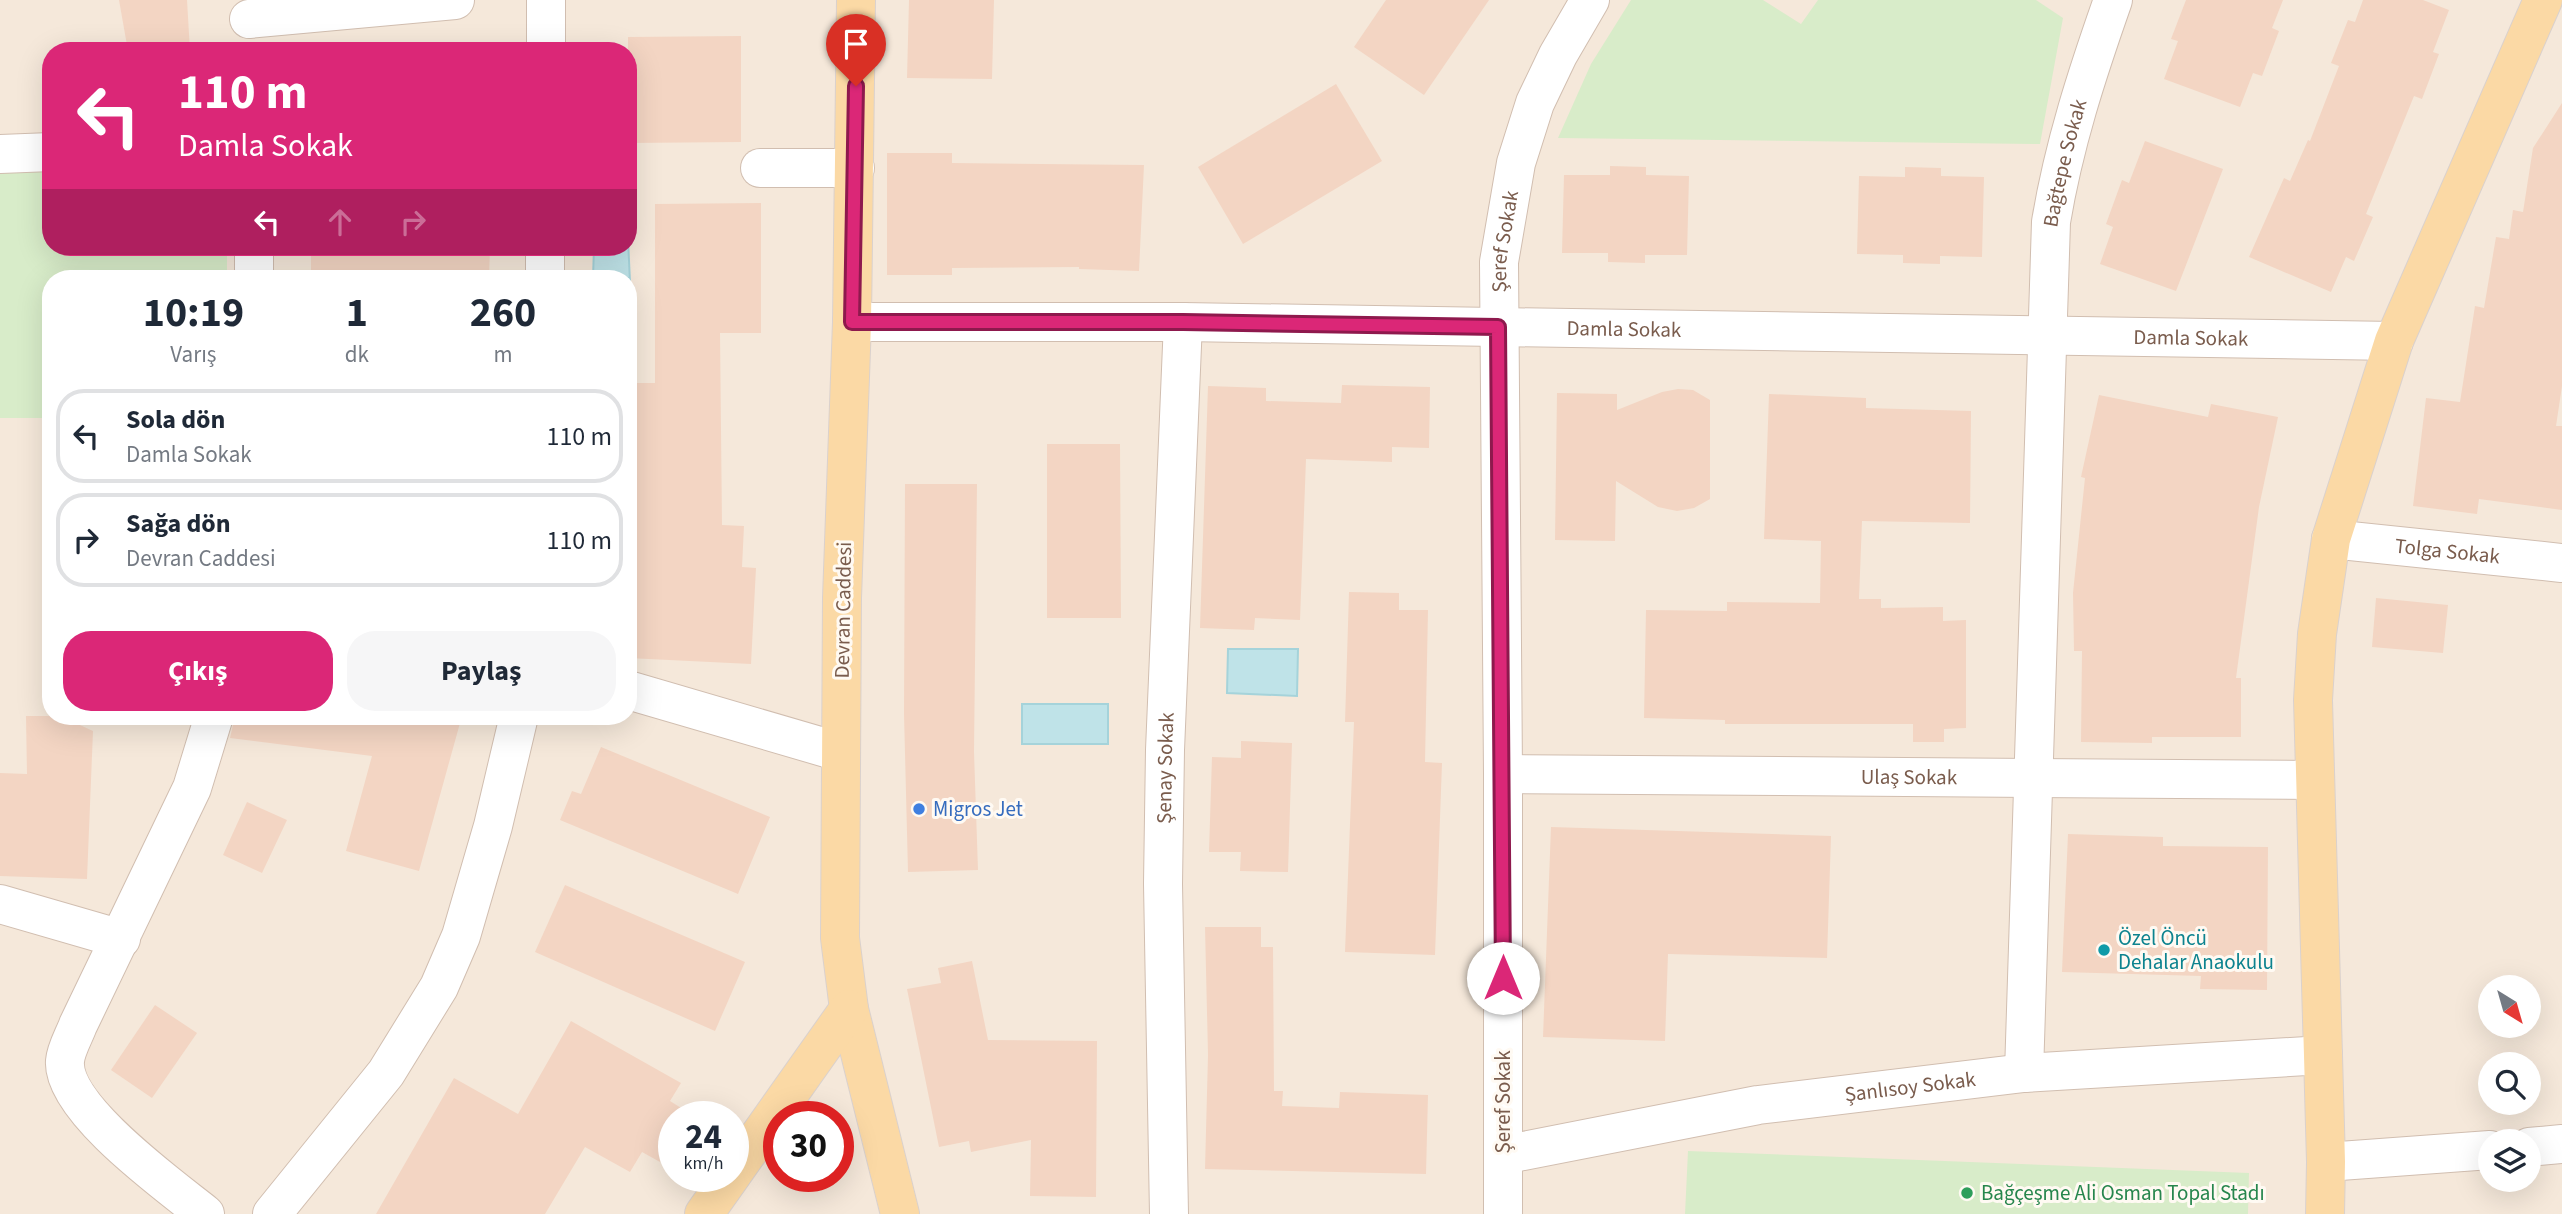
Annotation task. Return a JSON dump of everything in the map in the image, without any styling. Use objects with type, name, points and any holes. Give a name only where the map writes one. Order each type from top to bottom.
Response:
[{"type":"main road","name":"Devran Caddesi","points":[[856,0],[852,322],[842,598],[840,938],[849,1009],[900,1214]]},
{"type":"main road","points":[[2325,1214],[2326,1162],[2313,700],[2317,634],[2332,540],[2394,341],[2543,0]]},
{"type":"main road","points":[[749,1151],[849,1009]]},
{"type":"main road","points":[[704,1214],[720,1192]]},
{"type":"street","points":[[249,23],[455,0]]},
{"type":"street","points":[[546,0],[546,42]]},
{"type":"street","name":"Şeref Sokak","points":[[1503,1214],[1499,262],[1516,163],[1535,103],[1558,55],[1590,0]]},
{"type":"street","name":"Bağtepe Sokak","points":[[2024,1073],[2051,222],[2060,166],[2074,115],[2113,0]]},
{"type":"street","points":[[0,155],[42,153]]},
{"type":"street","points":[[760,168],[855,168]]},
{"type":"street","name":"Damla Sokak","points":[[852,322],[1183,322],[2394,341]]},
{"type":"street","name":"Şenay Sokak","points":[[1169,1214],[1163,870],[1165,750],[1183,322]]},
{"type":"street","name":"Tolga Sokak","points":[[2332,540],[2562,563]]},
{"type":"street","points":[[637,693],[840,752]]},
{"type":"street","points":[[205,1214],[140,1163],[105,1129],[78,1099],[67,1077],[65,1060],[78,1025],[192,788],[211,725]]},
{"type":"street","points":[[272,1214],[386,1073],[439,987],[464,924],[493,827],[517,725]]},
{"type":"street","name":"Ulaş Sokak","points":[[1503,774],[2315,780]]},
{"type":"street","points":[[0,904],[121,939]]},
{"type":"street","name":"Şanlısoy Sokak","points":[[1503,1155],[1758,1105],[2024,1073],[2323,1055]]},
{"type":"street","points":[[2541,1146],[2562,1144]]},
{"type":"street","points":[[2326,1162],[2478,1151]]},
{"type":"shaded area","points":[[0,0],[2562,0],[2562,1214],[0,1214]]},
{"type":"green space","points":[[1631,0],[1763,0],[1801,24],[1818,0],[2036,0],[2063,18],[2040,144],[1558,138],[1591,64]]},
{"type":"green space","points":[[42,171],[42,256],[227,256],[227,270],[42,270],[42,418],[0,418],[0,173]]},
{"type":"green space","name":"Bağçeşme Ali Osman Topal Stadı","points":[[1688,1151],[2249,1173],[2248,1214],[1685,1214]]},
{"type":"water","points":[[594,256],[629,256],[629,270],[593,270]]},
{"type":"water","points":[[1228,649],[1298,649],[1297,696],[1227,693]]},
{"type":"water","points":[[1022,704],[1108,704],[1108,744],[1022,744]]},
{"type":"building","points":[[119,0],[187,0],[189,42],[126,42]]},
{"type":"building","points":[[909,0],[994,0],[992,79],[907,78]]},
{"type":"building","points":[[1386,0],[1489,0],[1424,95],[1354,47]]},
{"type":"building","points":[[2186,0],[2283,0],[2272,28],[2279,31],[2262,76],[2253,73],[2240,107],[2164,79],[2178,41],[2171,39]]},
{"type":"building","points":[[2363,0],[2423,0],[2449,10],[2433,52],[2439,54],[2422,99],[2414,96],[2366,214],[2373,217],[2354,261],[2346,257],[2331,292],[2249,257],[2284,178],[2290,181],[2308,140],[2310,141],[2339,66],[2331,63],[2348,20],[2355,22]]},
{"type":"building","points":[[741,36],[741,142],[637,143],[637,42],[628,42],[628,37]]},
{"type":"building","points":[[1336,84],[1382,161],[1243,244],[1198,167]]},
{"type":"building","points":[[2562,103],[2562,386],[2556,426],[2562,426],[2562,510],[2479,499],[2477,514],[2413,506],[2426,398],[2460,402],[2475,306],[2484,308],[2496,237],[2509,239],[2513,210],[2523,212],[2533,148]]},
{"type":"building","points":[[2145,141],[2223,169],[2176,291],[2100,264],[2113,227],[2106,224],[2122,180],[2129,183]]},
{"type":"building","points":[[887,153],[952,153],[952,163],[1144,165],[1139,271],[1079,267],[952,268],[952,275],[887,275]]},
{"type":"building","points":[[1610,166],[1646,167],[1646,175],[1689,176],[1687,255],[1645,255],[1645,263],[1608,262],[1608,253],[1562,253],[1564,175],[1610,175]]},
{"type":"building","points":[[1905,167],[1941,168],[1941,176],[1984,177],[1982,257],[1940,256],[1940,264],[1903,263],[1903,255],[1857,254],[1859,176],[1905,177]]},
{"type":"building","points":[[761,203],[761,333],[720,333],[722,525],[744,526],[742,567],[756,568],[751,664],[637,658],[637,383],[655,383],[655,204]]},
{"type":"building","points":[[311,256],[490,256],[489,270],[311,270]]},
{"type":"building","points":[[1342,385],[1430,387],[1429,448],[1392,447],[1392,462],[1306,459],[1300,620],[1255,618],[1254,630],[1200,628],[1208,386],[1266,388],[1266,401],[1341,403]]},
{"type":"building","points":[[1693,390],[1710,400],[1710,499],[1694,508],[1677,511],[1658,507],[1616,481],[1615,541],[1555,540],[1557,393],[1617,394],[1617,410],[1662,392]]},
{"type":"building","points":[[1769,394],[1866,398],[1866,408],[1971,411],[1970,523],[1862,521],[1859,599],[1881,599],[1881,608],[1943,607],[1943,621],[1966,620],[1966,728],[1944,729],[1944,742],[1913,742],[1913,724],[1725,724],[1725,720],[1644,718],[1646,610],[1727,611],[1727,602],[1820,603],[1821,541],[1764,539]]},
{"type":"building","points":[[2099,395],[2208,417],[2211,404],[2278,417],[2259,507],[2236,678],[2241,678],[2241,737],[2152,737],[2152,743],[2081,742],[2082,651],[2074,651],[2073,593],[2085,478],[2081,477]]},
{"type":"building","points":[[1047,444],[1120,444],[1121,618],[1047,618]]},
{"type":"building","points":[[905,484],[977,484],[974,752],[978,870],[908,872],[904,714]]},
{"type":"building","points":[[1349,592],[1399,593],[1399,610],[1428,610],[1425,762],[1442,763],[1435,955],[1345,952],[1354,722],[1345,722]]},
{"type":"building","points":[[2376,598],[2448,605],[2443,653],[2372,647]]},
{"type":"building","points":[[26,716],[42,716],[42,725],[80,725],[93,731],[87,879],[0,876],[0,773],[27,774]]},
{"type":"building","points":[[233,725],[459,725],[419,871],[346,851],[372,756],[230,738]]},
{"type":"building","points":[[1241,741],[1292,743],[1288,872],[1240,871],[1241,852],[1209,852],[1212,757],[1241,758]]},
{"type":"building","points":[[601,747],[770,817],[738,894],[560,820],[572,791],[581,794]]},
{"type":"building","points":[[247,802],[287,820],[262,873],[223,855]]},
{"type":"building","points":[[1551,827],[1831,836],[1827,958],[1668,954],[1665,1041],[1543,1037]]},
{"type":"building","points":[[2068,834],[2163,837],[2163,846],[2268,847],[2267,990],[2200,989],[2201,976],[2062,972]]},
{"type":"building","points":[[565,885],[745,962],[715,1031],[535,952]]},
{"type":"building","points":[[1205,927],[1261,927],[1261,947],[1273,947],[1274,1091],[1283,1091],[1282,1106],[1339,1108],[1340,1092],[1428,1095],[1426,1174],[1205,1169],[1208,1055]]},
{"type":"building","points":[[972,961],[988,1040],[1097,1041],[1096,1197],[1030,1196],[1031,1140],[971,1152],[969,1141],[939,1147],[907,989],[941,983],[938,968]]},
{"type":"building","points":[[155,1005],[197,1033],[152,1098],[111,1070]]},
{"type":"building","points":[[571,1021],[681,1083],[670,1101],[658,1101],[658,1161],[642,1152],[630,1172],[585,1147],[545,1214],[376,1214],[454,1078],[518,1114]]},
{"type":"place","name":"Migros Jet","points":[[919,809]]},
{"type":"place","name":"Özel Öncü Dehalar Anaokulu","points":[[2104,950]]},
{"type":"place","name":"Bağçeşme Ali Osman Topal Stadı","points":[[1967,1193]]},
{"type":"route","points":[[856,86],[852,322],[1183,322],[1498,327],[1503,978]]}]
